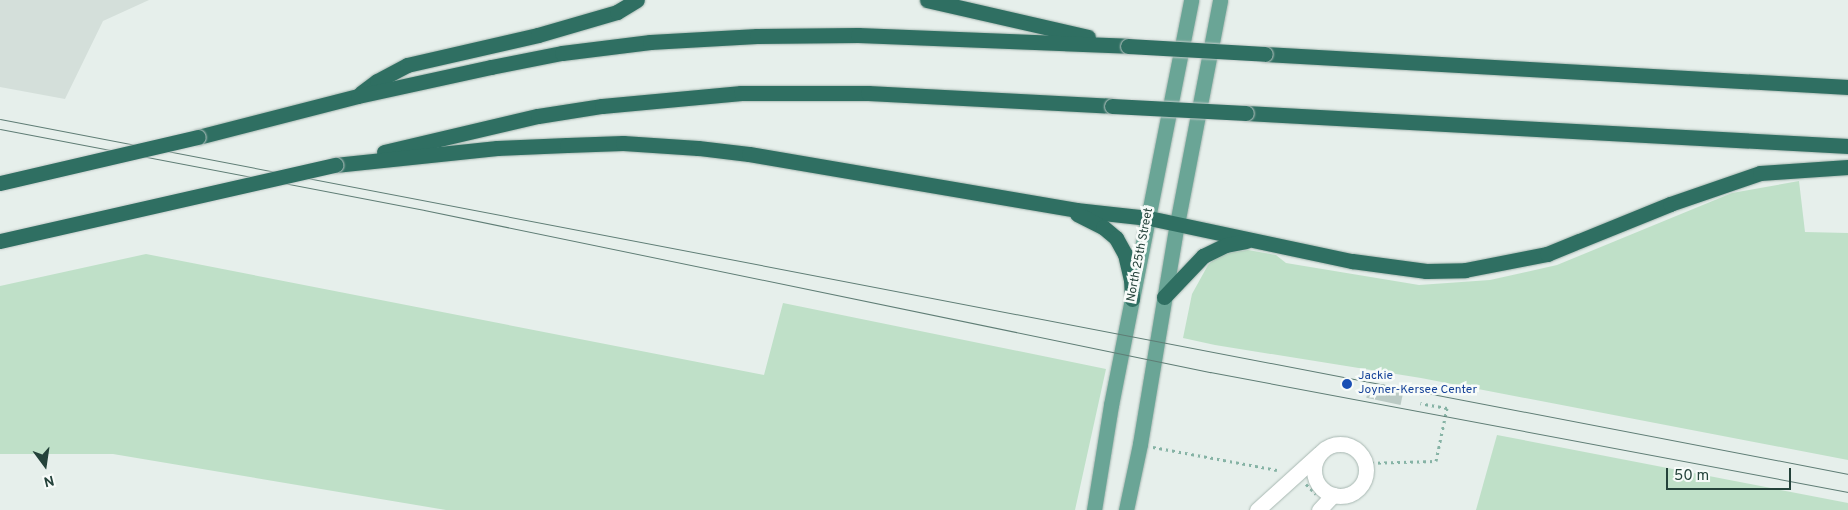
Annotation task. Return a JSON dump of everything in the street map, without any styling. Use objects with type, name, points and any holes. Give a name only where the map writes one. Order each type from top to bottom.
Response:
[{"type":"highway","points":[[358,96],[377,81],[407,65],[538,35],[616,12],[636,0]]},
{"type":"highway","points":[[927,0],[1128,46]]},
{"type":"highway","points":[[0,183],[198,137],[358,96],[562,53],[708,38],[858,35],[1128,46],[1848,87]]},
{"type":"highway","points":[[0,241],[335,165],[538,116],[602,106],[741,93],[868,93],[1848,146]]},
{"type":"highway","points":[[335,165],[497,148],[632,144],[749,154],[1062,208],[1149,218],[1390,268],[1426,271],[1465,270],[1547,254],[1678,200],[1760,174],[1848,167]]},
{"type":"highway","points":[[1062,208],[1103,227],[1116,238],[1125,254],[1131,278],[1132,299]]},
{"type":"highway","points":[[1164,297],[1202,256],[1226,245],[1252,240]]},
{"type":"main road","name":"North 25th Street","points":[[1094,510],[1111,404],[1191,0]]},
{"type":"main road","points":[[1126,510],[1140,444],[1177,224],[1220,0]]},
{"type":"lane","points":[[1257,510],[1322,452],[1337,444],[1354,448],[1362,455],[1366,475],[1359,488],[1326,503],[1325,491],[1317,482],[1314,473],[1317,459],[1322,452]]},
{"type":"path","points":[[1365,463],[1436,461],[1447,408],[1420,403]]},
{"type":"path","points":[[1140,444],[1297,474],[1326,503]]},
{"type":"shaded area","points":[[0,0],[149,0],[103,21],[65,99],[0,87]]},
{"type":"green space","points":[[1799,181],[1805,232],[1848,233],[1848,460],[1421,378],[1215,345],[1183,338],[1192,294],[1208,265],[1220,254],[1248,250],[1276,255],[1286,263],[1419,285],[1490,280],[1557,265],[1732,193]]},
{"type":"green space","points":[[146,254],[764,375],[783,303],[1106,369],[1075,510],[446,510],[113,454],[0,454],[0,286]]},
{"type":"green space","points":[[1497,435],[1848,503],[1848,510],[1476,510]]},
{"type":"building","points":[[1369,385],[1403,392],[1401,405],[1366,398]]},
{"type":"tram line","points":[[0,119],[1848,474]]},
{"type":"tram line","points":[[0,129],[424,210],[1210,372],[1848,492]]},
{"type":"place","name":"Jackie Joyner-Kersee Center","points":[[1347,384]]}]
